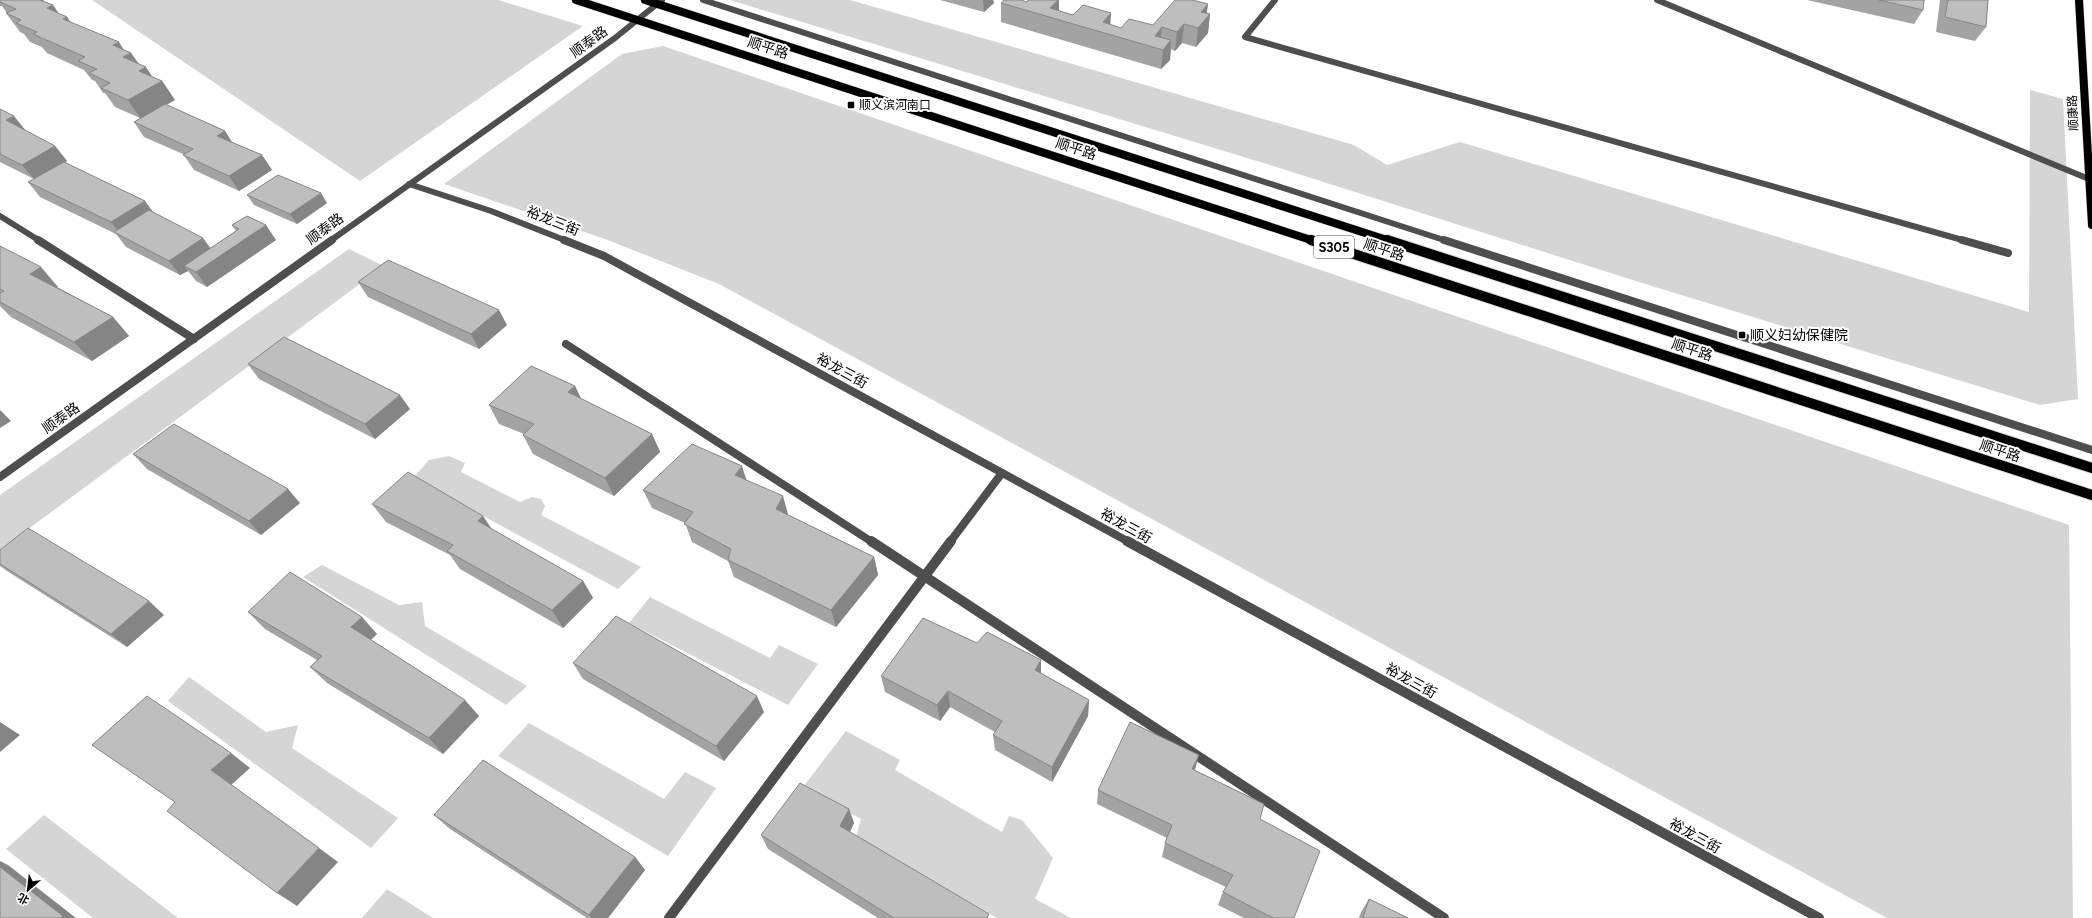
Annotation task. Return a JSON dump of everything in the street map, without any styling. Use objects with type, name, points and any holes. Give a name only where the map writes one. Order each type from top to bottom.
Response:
[{"type":"main road","name":"顺平路","points":[[576,0],[2092,495]]},
{"type":"main road","name":"顺平路","points":[[645,0],[660,2],[2092,468]]},
{"type":"main road","name":"顺康路","points":[[2079,0],[2092,225]]},
{"type":"street","points":[[703,0],[2092,450]]},
{"type":"street","points":[[1275,0],[1246,37],[2008,253]]},
{"type":"street","points":[[1657,0],[2089,179]]},
{"type":"street","name":"顺泰路","points":[[0,477],[615,38],[660,2]]},
{"type":"street","name":"裕龙三街","points":[[409,184],[491,211],[604,256],[1819,918]]},
{"type":"street","points":[[0,216],[194,338]]},
{"type":"street","points":[[566,344],[925,576],[1444,918]]},
{"type":"street","points":[[669,918],[1002,473]]},
{"type":"shaded area","points":[[92,0],[498,0],[583,26],[360,181]]},
{"type":"shaded area","points":[[730,0],[850,0],[1354,145],[1387,165],[1460,142],[2029,312],[2030,90],[2063,99],[2078,399],[2040,405],[1639,282],[1270,165]]},
{"type":"shaded area","points":[[663,46],[2069,525],[2073,918],[1887,918],[719,284],[605,239],[444,184],[622,54]]},
{"type":"shaded area","points":[[349,249],[384,266],[0,550],[0,495]]},
{"type":"shaded area","points":[[449,456],[465,463],[461,472],[520,502],[532,497],[541,499],[545,506],[541,515],[641,567],[618,589],[413,478],[429,460]]},
{"type":"shaded area","points":[[322,565],[399,605],[422,602],[425,626],[527,686],[506,705],[303,577]]},
{"type":"shaded area","points":[[650,597],[770,658],[779,645],[818,664],[788,705],[629,623]]},
{"type":"shaded area","points":[[189,677],[266,732],[298,725],[292,748],[398,818],[371,848],[168,701]]},
{"type":"shaded area","points":[[529,723],[664,799],[685,772],[716,788],[668,856],[498,756]]},
{"type":"shaded area","points":[[846,731],[900,760],[895,770],[1002,832],[1009,816],[1022,820],[1053,858],[1035,899],[1071,918],[997,918],[856,837],[861,819],[803,787]]},
{"type":"shaded area","points":[[44,815],[178,918],[93,918],[6,849]]},
{"type":"shaded area","points":[[387,889],[433,918],[362,918]]},
{"type":"building","points":[[0,0],[40,0],[53,5],[47,8],[67,17],[63,19],[119,42],[113,45],[131,53],[123,57],[146,67],[139,71],[162,81],[128,100],[101,88],[110,83],[89,73],[97,69],[78,61],[85,57],[33,34],[37,32],[16,23],[21,20],[6,13],[16,9],[0,2]]},
{"type":"building","points":[[1004,0],[1021,0],[1027,2],[1028,0],[1058,0],[1050,8],[1073,15],[1083,5],[1111,13],[1103,22],[1121,28],[1129,19],[1153,25],[1175,0],[1192,0],[1208,4],[1201,12],[1210,14],[1198,28],[1184,24],[1177,32],[1162,27],[1155,36],[1171,40],[1163,50],[1001,3]]},
{"type":"building","points":[[1879,0],[1924,0],[1923,10]]},
{"type":"building","points":[[1948,0],[1988,0],[1986,27],[1945,17]]},
{"type":"building","points":[[165,104],[225,131],[217,136],[262,155],[229,176],[183,155],[193,149],[134,122]]},
{"type":"building","points":[[0,109],[14,116],[6,120],[55,146],[22,165],[0,154]]},
{"type":"building","points":[[64,162],[145,201],[111,222],[28,182]]},
{"type":"building","points":[[278,175],[321,193],[290,214],[247,195]]},
{"type":"building","points":[[149,210],[203,238],[169,261],[114,232]]},
{"type":"building","points":[[247,216],[266,225],[196,272],[184,266],[239,229],[232,225]]},
{"type":"building","points":[[0,246],[41,267],[30,274],[113,317],[74,342],[0,302],[0,293],[4,291],[0,289]]},
{"type":"building","points":[[388,260],[499,310],[471,334],[358,282]]},
{"type":"building","points":[[284,337],[400,395],[365,424],[248,364]]},
{"type":"building","points":[[531,366],[575,386],[568,392],[652,434],[605,478],[523,435],[534,424],[489,405]]},
{"type":"building","points":[[174,424],[288,489],[249,521],[133,454]]},
{"type":"building","points":[[692,444],[742,466],[735,475],[783,496],[776,509],[874,557],[831,610],[728,560],[731,549],[684,524],[693,512],[643,490]]},
{"type":"building","points":[[408,472],[483,516],[478,521],[583,581],[552,610],[447,551],[453,545],[372,504]]},
{"type":"building","points":[[28,528],[149,601],[111,634],[0,564],[0,550]]},
{"type":"building","points":[[290,572],[362,617],[351,627],[465,700],[429,738],[310,667],[322,656],[248,612]]},
{"type":"building","points":[[616,616],[757,696],[716,746],[573,663]]},
{"type":"building","points":[[923,618],[977,643],[987,632],[1041,660],[1035,670],[1089,700],[1052,767],[993,735],[1002,721],[948,691],[937,705],[881,676]]},
{"type":"building","points":[[147,696],[231,753],[211,770],[319,848],[277,893],[167,811],[175,802],[92,745]]},
{"type":"building","points":[[1130,722],[1199,755],[1192,769],[1264,804],[1260,819],[1320,851],[1294,918],[1273,918],[1223,892],[1233,875],[1165,843],[1172,825],[1098,790]]},
{"type":"building","points":[[483,760],[635,857],[589,915],[434,815]]},
{"type":"building","points":[[800,783],[849,809],[840,826],[989,914],[987,918],[894,918],[761,835]]},
{"type":"building","points":[[0,867],[63,916],[61,918],[0,918]]},
{"type":"building","points":[[1369,899],[1408,918],[1363,918]]},
{"type":"place","name":"顺义滨河南口","points":[[851,105]]},
{"type":"place","name":"顺义妇幼保健院","points":[[1742,335]]}]
